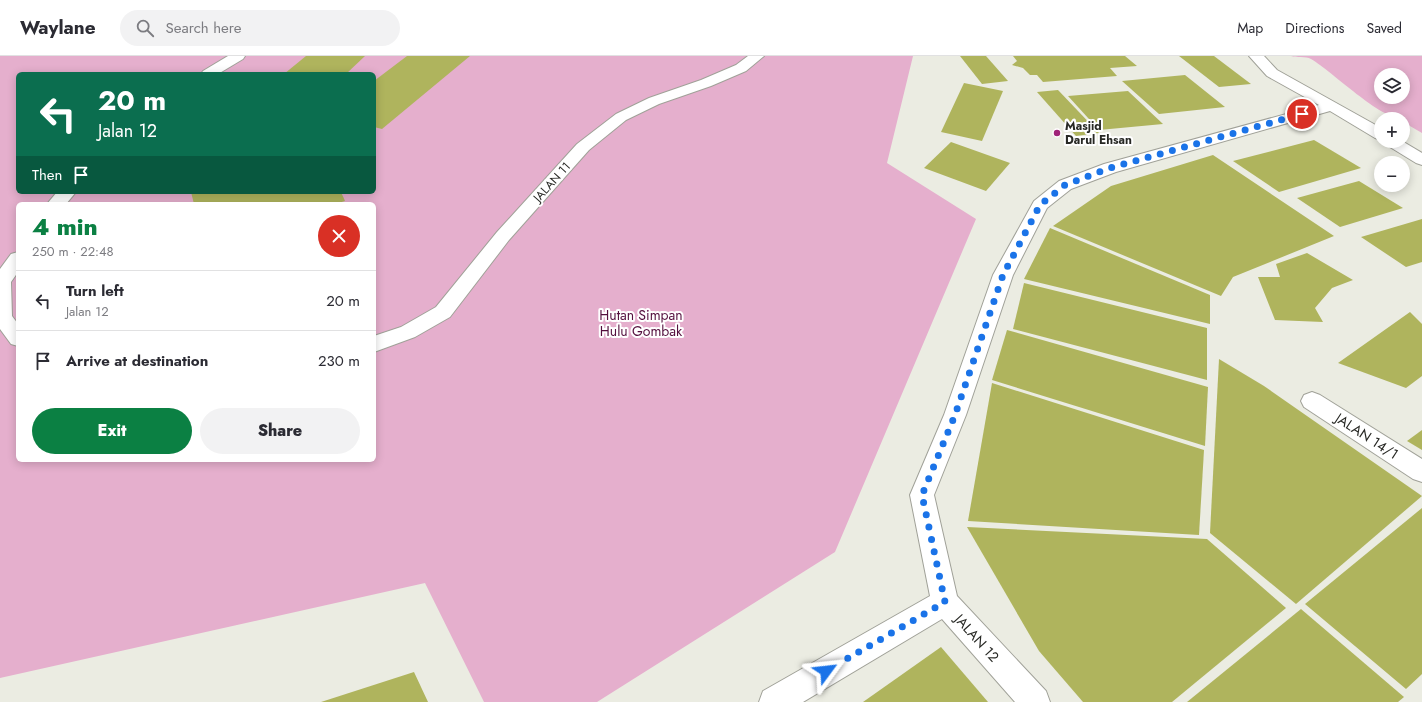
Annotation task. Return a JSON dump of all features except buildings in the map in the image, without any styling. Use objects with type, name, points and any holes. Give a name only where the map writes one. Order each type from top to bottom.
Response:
[{"type":"street","points":[[211,72],[238,56]]},
{"type":"street","name":"JALAN 11","points":[[376,343],[408,332],[443,312],[503,236],[583,147],[621,117],[654,101],[706,84],[741,68],[757,56]]},
{"type":"street","points":[[1256,56],[1272,73],[1374,131]]},
{"type":"street","name":"JALAN 12","points":[[1035,702],[945,602],[922,495],[955,415],[1003,275],[1040,205],[1065,185],[1110,168],[1332,106]]},
{"type":"street","points":[[1402,148],[1422,160]]},
{"type":"street","points":[[58,202],[65,194]]},
{"type":"street","points":[[16,261],[1,282],[2,317],[16,336]]},
{"type":"street","name":"JALAN 14/1","points":[[1312,401],[1422,472]]},
{"type":"street","points":[[774,702],[945,602]]},
{"type":"green space","name":"Hutan Simpan Hulu Gombak","points":[[0,56],[913,56],[887,163],[976,219],[835,552],[597,702],[484,702],[425,583],[0,678]]},
{"type":"green space","points":[[1291,56],[1422,56],[1422,133],[1410,126],[1410,112],[1384,112],[1357,94],[1320,65],[1311,59]]},
{"type":"place","name":"Masjid Darul Ehsan","points":[[1057,133]]},
{"type":"route","points":[[826,671],[945,602],[922,495],[955,415],[1003,275],[1040,205],[1065,185],[1110,168],[1302,114]]}]
